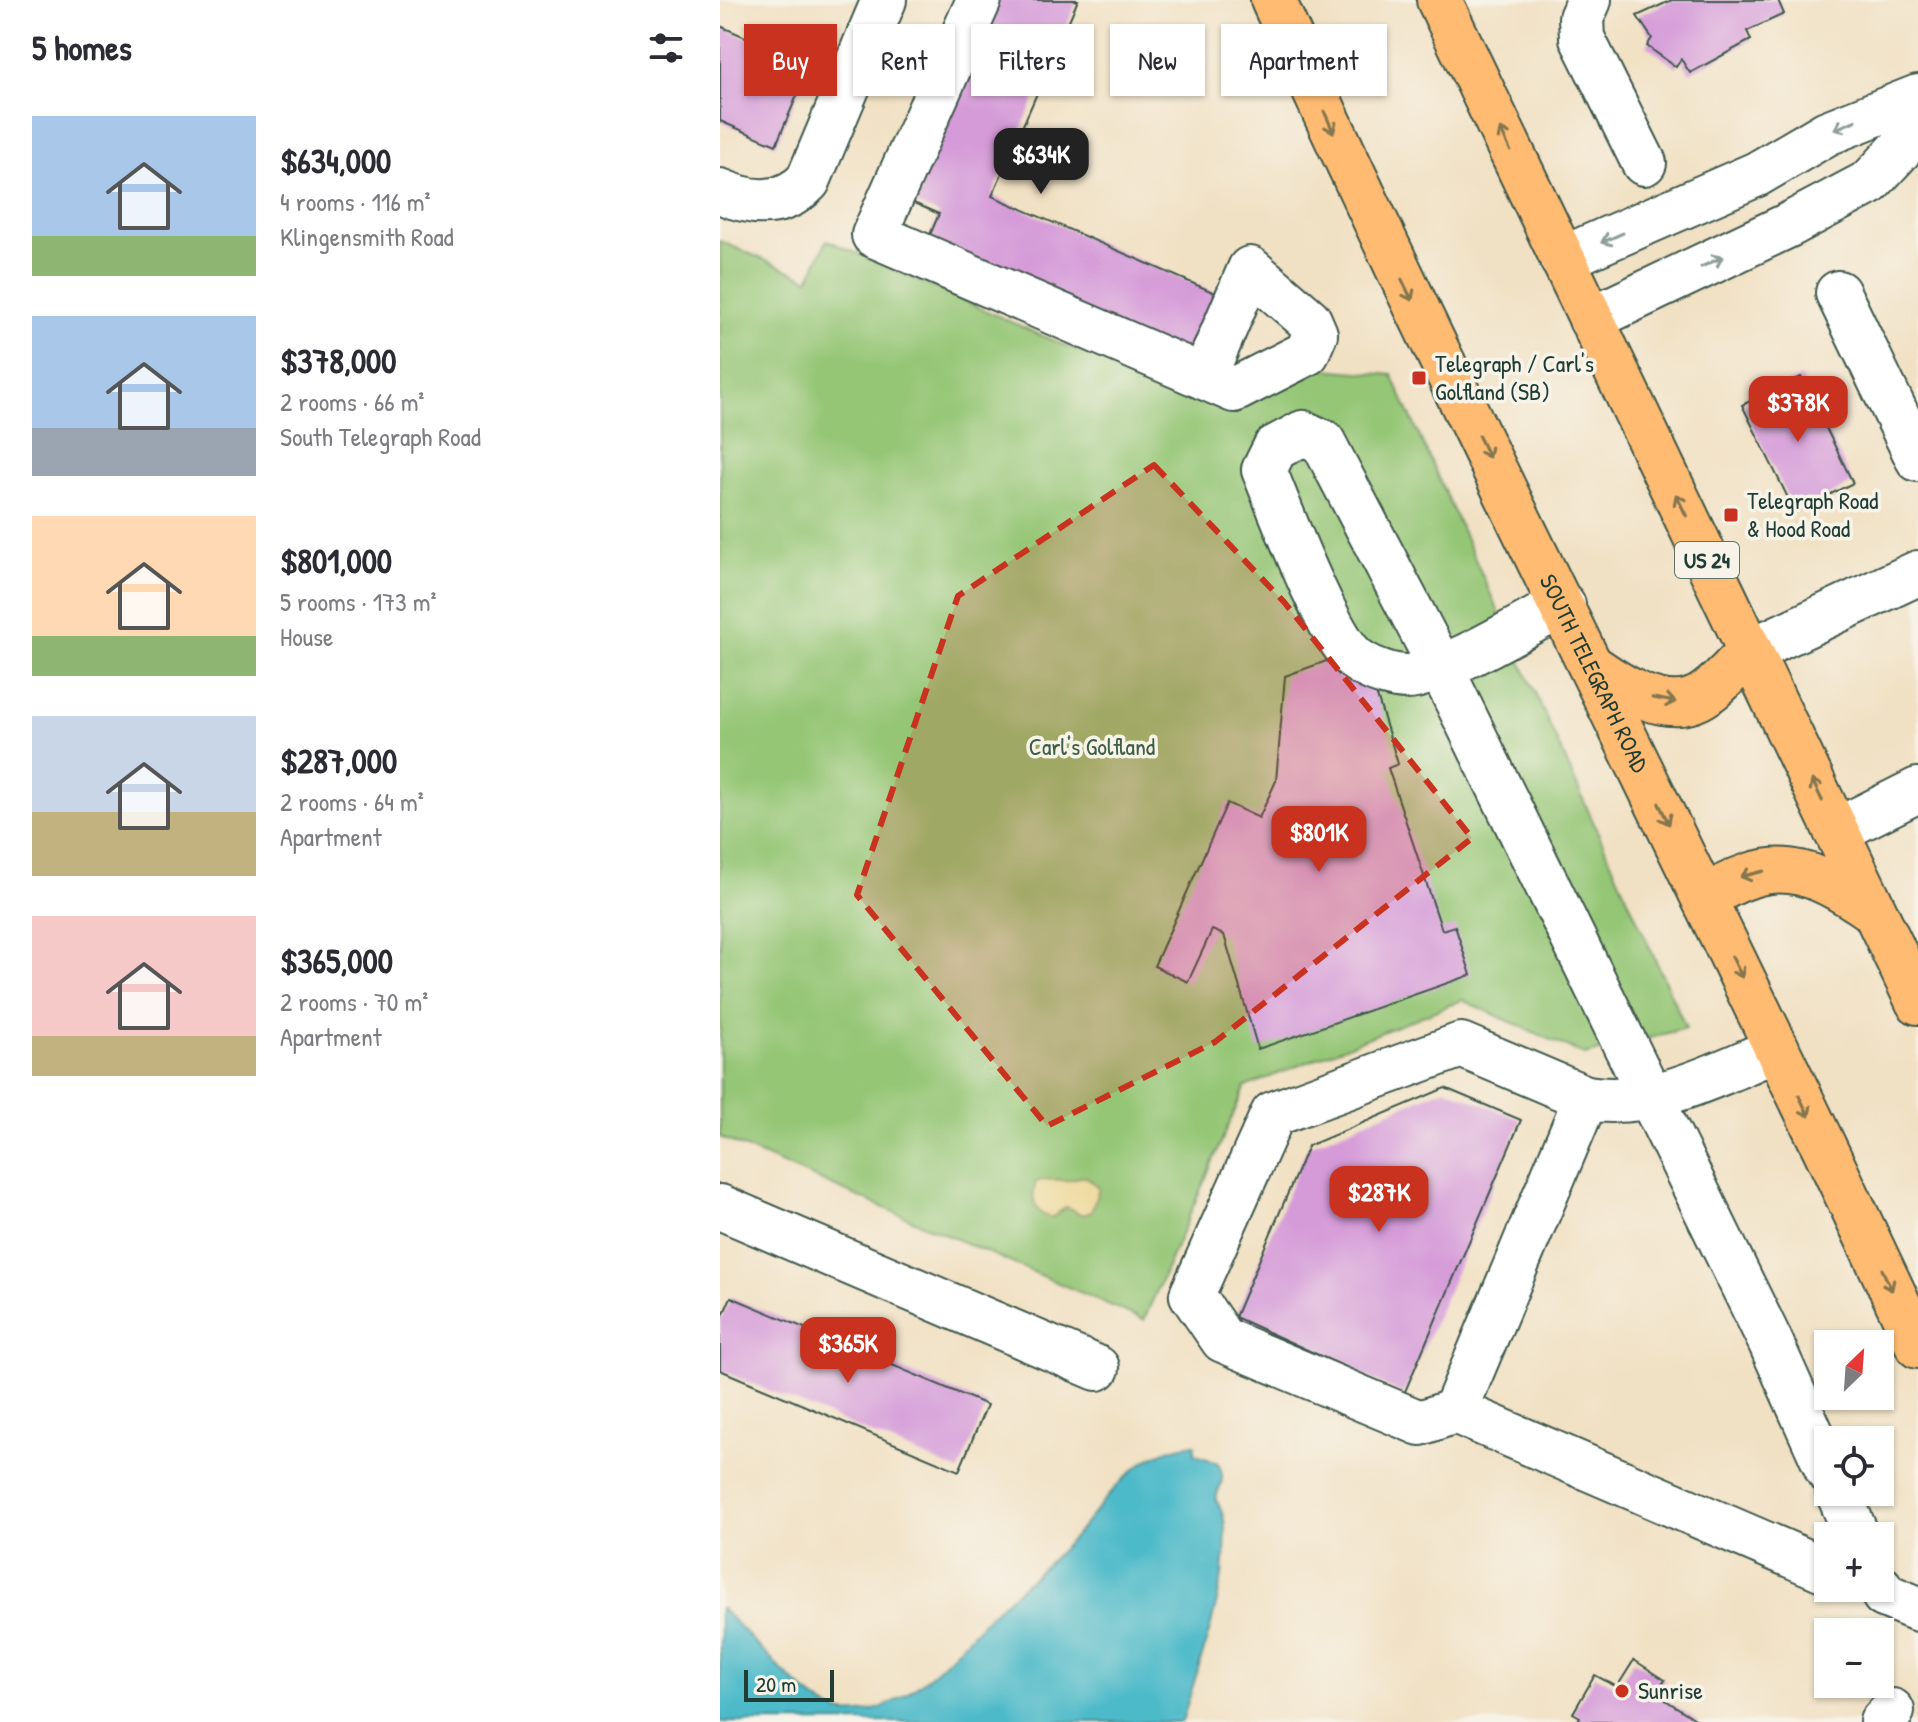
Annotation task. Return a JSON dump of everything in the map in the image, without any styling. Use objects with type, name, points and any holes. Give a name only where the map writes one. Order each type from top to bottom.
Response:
[{"type":"highway","name":"SOUTH TELEGRAPH ROAD","points":[[1273,0],[1377,227],[1594,668],[1918,1346]]},
{"type":"highway","name":"US 24","points":[[1448,3],[1562,259],[1916,993]]},
{"type":"highway","points":[[1594,668],[1638,694],[1679,703],[1699,697],[1750,651]]},
{"type":"highway","points":[[1704,899],[1735,879],[1771,870],[1808,873],[1841,888],[1874,911]]},
{"type":"street","points":[[720,191],[745,201],[774,201],[794,193],[808,181],[884,0]]},
{"type":"street","points":[[979,0],[874,235],[1204,377]]},
{"type":"street","points":[[1589,0],[1581,18],[1582,38],[1644,163]]},
{"type":"street","points":[[1562,259],[1757,174],[1827,133],[1918,97]]},
{"type":"street","points":[[1591,319],[1789,225],[1870,182],[1918,130]]},
{"type":"street","points":[[1757,174],[1789,225]]},
{"type":"street","points":[[1838,293],[1918,459]]},
{"type":"street","points":[[1563,605],[1440,666],[1412,677],[1386,674],[1356,659],[1326,614],[1264,470],[1275,448],[1303,433],[1323,442],[1440,666],[1770,1341],[1814,1440]]},
{"type":"street","points":[[1750,651],[1918,573]]},
{"type":"street","points":[[1836,831],[1918,790]]},
{"type":"street","points":[[1777,1049],[1651,1098],[1612,1102],[1586,1098],[1461,1045],[1273,1114],[1192,1295],[1223,1340],[1420,1423],[1455,1411],[1814,1565]]},
{"type":"street","points":[[1455,1411],[1586,1098]]},
{"type":"street","points":[[720,1207],[1097,1368]]},
{"type":"highlighted area","points":[[1154,465],[1284,602],[1472,838],[1215,1042],[1047,1126],[857,895],[958,596]]},
{"type":"green space","name":"Carl's Golfland","points":[[827,240],[1063,345],[1238,403],[1323,369],[1392,375],[1686,1028],[1585,1055],[1462,1000],[1245,1087],[1144,1320],[720,1137],[720,241],[809,279]]},
{"type":"sand","points":[[1087,1177],[1099,1188],[1091,1212],[1083,1215],[1066,1207],[1052,1218],[1037,1210],[1033,1194],[1036,1182]]},
{"type":"water","points":[[1195,1444],[1194,1454],[1218,1463],[1222,1473],[1215,1499],[1224,1518],[1225,1544],[1215,1608],[1182,1722],[720,1722],[720,1608],[779,1668],[829,1708],[843,1713],[864,1712],[885,1706],[906,1694],[944,1663],[990,1615],[1060,1551],[1138,1467],[1173,1448]]},
{"type":"building","points":[[996,0],[1078,0],[1067,24],[986,24]]},
{"type":"building","points":[[1672,0],[1778,0],[1784,14],[1747,31],[1751,40],[1690,73],[1681,59],[1676,67],[1647,46],[1652,38],[1637,16]]},
{"type":"building","points":[[720,26],[744,36],[744,96],[797,96],[776,145],[720,121]]},
{"type":"building","points":[[971,58],[971,96],[1036,96],[992,196],[1229,299],[1209,346],[1182,356],[926,244],[939,214],[909,201]]},
{"type":"building","points":[[1801,377],[1853,483],[1795,512],[1742,405]]},
{"type":"building","points":[[1343,655],[1369,670],[1398,764],[1388,768],[1442,930],[1455,926],[1471,975],[1258,1049],[1224,935],[1212,930],[1188,982],[1154,966],[1227,803],[1259,818],[1276,781],[1285,676]]},
{"type":"building","points":[[1445,1088],[1521,1120],[1404,1394],[1235,1317],[1308,1146]]},
{"type":"building","points":[[731,1297],[987,1405],[959,1471],[720,1370],[720,1322]]},
{"type":"building","name":"Sunrise","points":[[1634,1660],[1665,1680],[1656,1694],[1700,1722],[1577,1722],[1580,1717],[1573,1713],[1595,1675],[1617,1687]]},
{"type":"place","name":"Telegraph / Carl's Golfland (SB)","points":[[1419,378]]},
{"type":"place","name":"Telegraph Road & Hood Road","points":[[1731,515]]},
{"type":"place","name":"Sunrise","points":[[1622,1691]]}]
